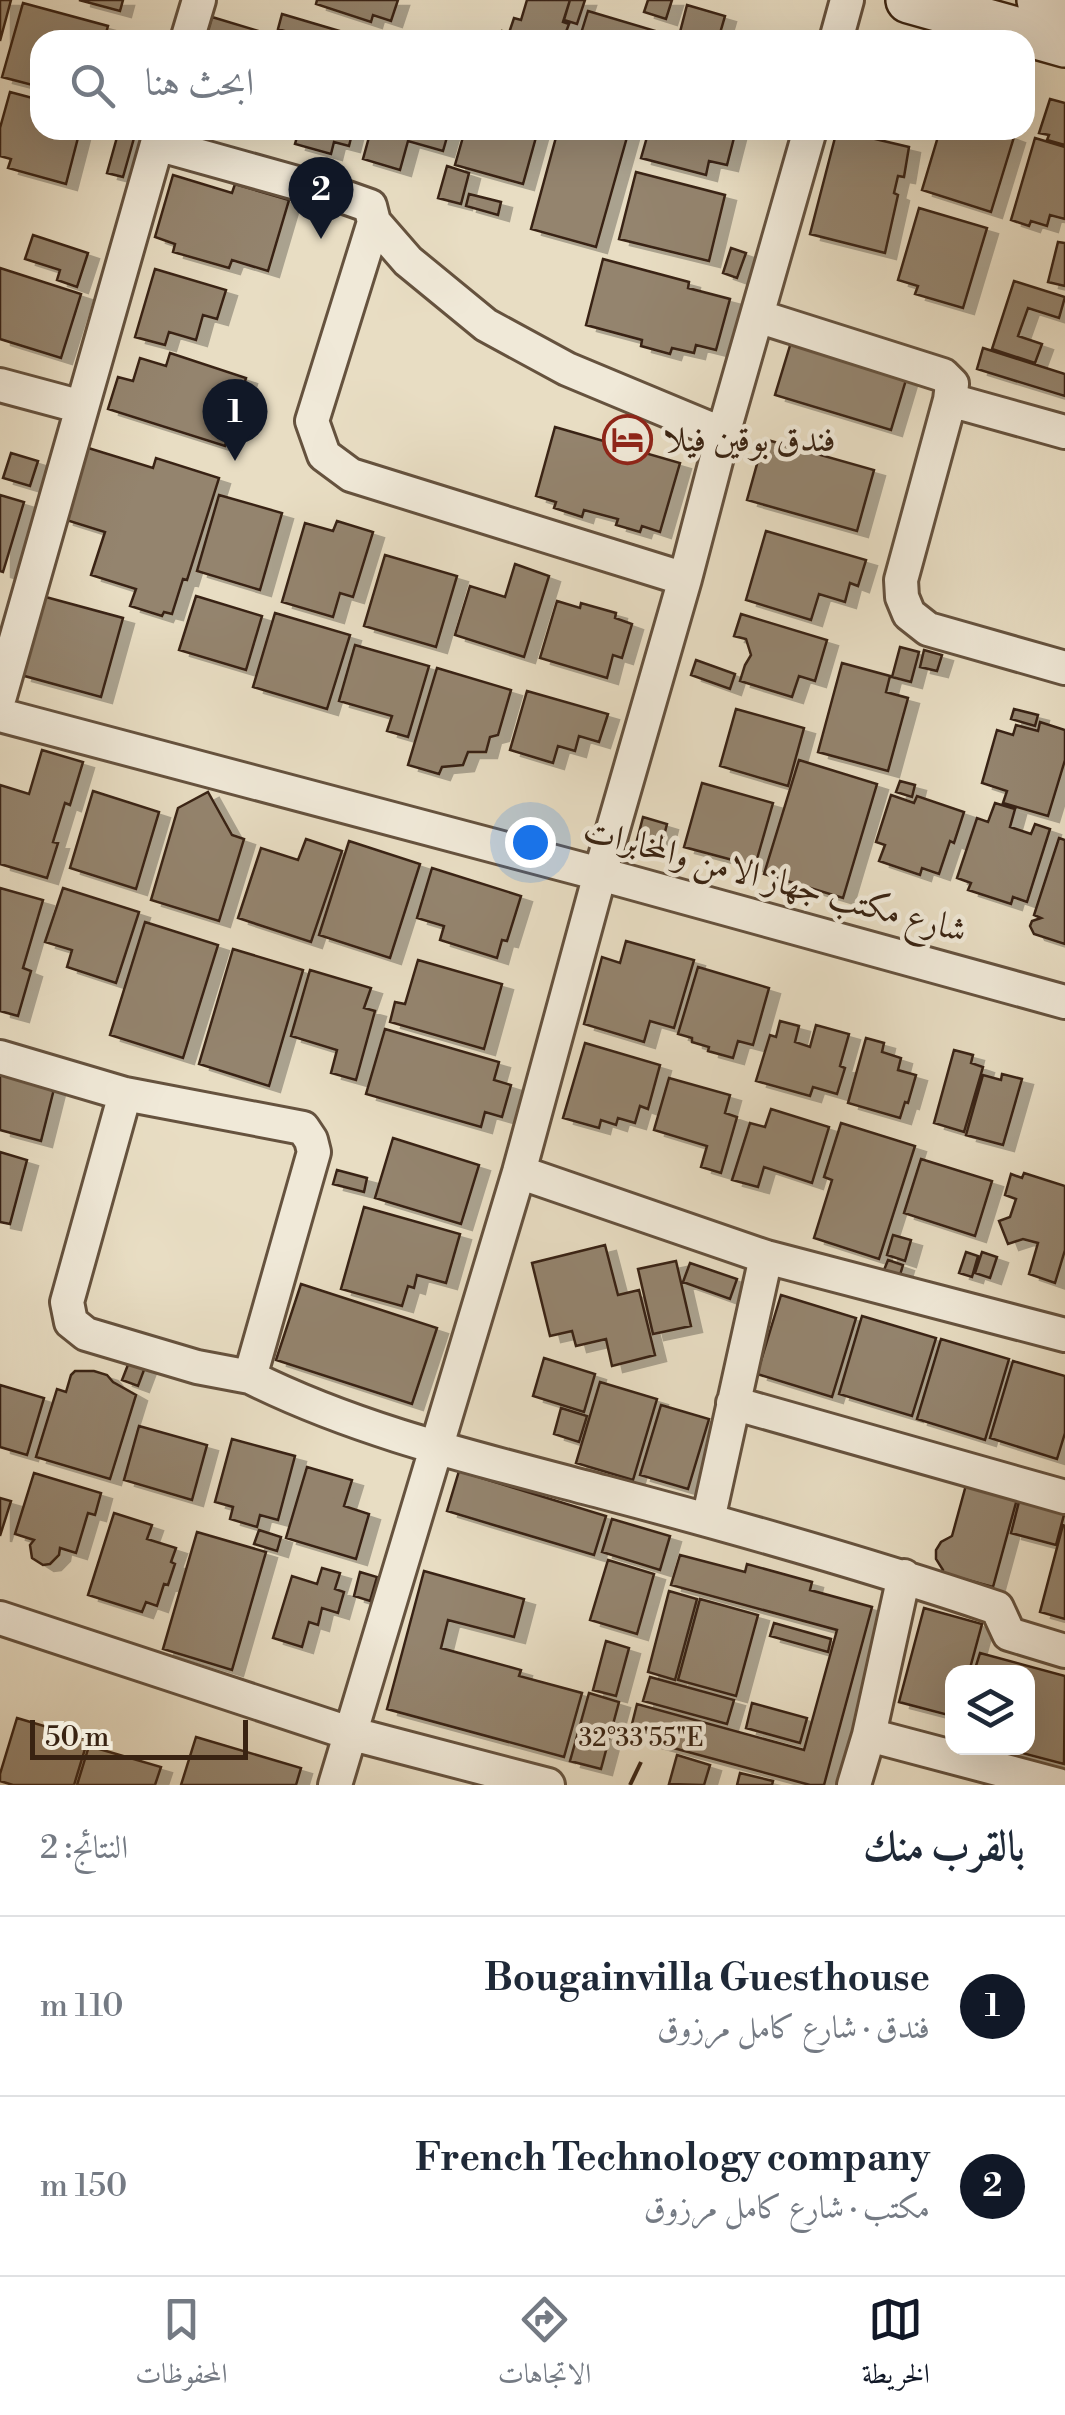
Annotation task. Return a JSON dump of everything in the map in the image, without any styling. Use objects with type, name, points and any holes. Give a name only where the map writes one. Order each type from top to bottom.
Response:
[{"type":"main road","points":[[909,0],[1015,30]]},
{"type":"main road","points":[[1040,0],[1065,7]]},
{"type":"main road","points":[[1035,36],[1065,44]]},
{"type":"street","points":[[190,30],[198,0]]},
{"type":"street","points":[[839,30],[847,0]]},
{"type":"street","points":[[0,696],[159,140]]},
{"type":"street","points":[[169,140],[370,206],[374,222],[408,261],[486,325],[567,369],[723,434]]},
{"type":"street","points":[[334,1785],[519,1172],[807,140]]},
{"type":"street","points":[[374,222],[312,421],[324,454],[352,475],[685,578]]},
{"type":"street","points":[[757,316],[944,374],[952,384],[950,400],[902,580],[902,597],[909,614],[928,630],[1065,668]]},
{"type":"street","points":[[0,385],[82,408]]},
{"type":"street","points":[[950,400],[1065,432]]},
{"type":"street","name":"شارع مكتب جهاز الامن والمخابرات","points":[[0,714],[1065,1002]]},
{"type":"street","points":[[0,1057],[125,1094],[302,1128],[314,1152],[250,1376]]},
{"type":"street","points":[[125,1094],[67,1302],[71,1322],[86,1334],[197,1367],[250,1376],[294,1399],[385,1433],[904,1576],[997,1608],[1009,1634],[1065,1651]]},
{"type":"street","points":[[519,1172],[766,1257],[1065,1335]]},
{"type":"street","points":[[708,1520],[766,1257]]},
{"type":"street","points":[[733,1403],[1065,1496]]},
{"type":"street","points":[[854,1785],[904,1576]]},
{"type":"street","points":[[0,1618],[349,1733],[548,1785]]},
{"type":"street","points":[[869,1735],[1058,1785]]},
{"type":"building","points":[[0,0],[11,0],[0,41]]},
{"type":"building","points":[[79,0],[123,0],[120,11]]},
{"type":"building","points":[[317,0],[398,0],[391,21],[373,15],[371,22],[316,4]]},
{"type":"building","points":[[527,0],[570,0],[563,22],[569,24],[567,30],[510,30],[514,18],[521,20]]},
{"type":"building","points":[[570,0],[585,0],[577,24],[564,20]]},
{"type":"building","points":[[648,0],[672,0],[666,19],[644,12]]},
{"type":"building","points":[[23,3],[108,26],[107,30],[30,30],[30,84],[2,77]]},
{"type":"building","points":[[687,5],[725,16],[721,30],[681,30]]},
{"type":"building","points":[[588,11],[652,30],[582,30]]},
{"type":"building","points":[[282,14],[336,30],[281,30],[278,29]]},
{"type":"building","points":[[212,17],[255,30],[208,30]]},
{"type":"building","points":[[10,92],[30,97],[30,140],[77,140],[66,184],[8,168],[11,159],[0,156],[0,128]]},
{"type":"building","points":[[1050,99],[1065,103],[1065,145],[1047,140],[1049,135],[1039,133]]},
{"type":"building","points":[[1035,138],[1065,147],[1065,219],[1050,215],[1047,226],[1011,220]]},
{"type":"building","points":[[116,140],[133,140],[123,177],[107,173]]},
{"type":"building","points":[[296,140],[350,140],[349,146],[334,142],[331,154],[295,144]]},
{"type":"building","points":[[368,140],[446,140],[443,151],[408,141],[400,170],[363,159]]},
{"type":"building","points":[[462,140],[535,140],[523,184],[455,165]]},
{"type":"building","points":[[555,140],[626,140],[596,247],[531,229]]},
{"type":"building","points":[[646,140],[733,140],[727,165],[709,161],[706,175],[641,158]]},
{"type":"building","points":[[834,140],[879,140],[909,147],[904,177],[898,176],[894,193],[898,195],[885,253],[810,234]]},
{"type":"building","points":[[937,140],[1013,140],[991,212],[922,190]]},
{"type":"building","points":[[447,166],[469,173],[461,204],[438,198]]},
{"type":"building","points":[[636,172],[725,195],[709,261],[619,239]]},
{"type":"building","points":[[173,175],[232,193],[235,184],[289,200],[268,271],[232,260],[229,268],[173,252],[175,244],[155,237]]},
{"type":"building","points":[[469,194],[501,202],[498,215],[466,206]]},
{"type":"building","points":[[919,208],[987,228],[963,308],[915,294],[918,286],[898,280]]},
{"type":"building","points":[[33,235],[88,253],[77,287],[57,280],[60,270],[25,259]]},
{"type":"building","points":[[1058,242],[1065,243],[1065,286],[1048,282]]},
{"type":"building","points":[[731,248],[746,253],[737,278],[723,273]]},
{"type":"building","points":[[603,259],[689,282],[688,288],[730,299],[716,350],[696,345],[694,353],[672,348],[670,354],[641,346],[642,340],[586,325]]},
{"type":"building","points":[[0,268],[81,294],[61,358],[0,339]]},
{"type":"building","points":[[155,269],[226,290],[217,319],[203,315],[196,340],[169,332],[165,345],[135,337]]},
{"type":"building","points":[[1014,281],[1065,297],[1059,318],[1028,308],[1018,336],[1042,344],[1035,363],[992,349]]},
{"type":"building","points":[[792,339],[908,373],[891,430],[775,395]]},
{"type":"building","points":[[983,348],[1065,374],[1065,396],[977,369]]},
{"type":"building","points":[[170,353],[246,378],[225,446],[108,409],[118,377],[133,381],[140,358],[166,366]]},
{"type":"building","points":[[555,427],[680,463],[660,532],[642,526],[640,532],[616,525],[618,519],[584,510],[582,517],[554,508],[556,502],[536,496]]},
{"type":"building","points":[[764,439],[874,470],[857,531],[747,500]]},
{"type":"building","points":[[85,447],[153,468],[156,458],[219,478],[187,580],[183,579],[172,614],[164,612],[162,616],[130,606],[136,589],[91,575],[105,532],[63,519]]},
{"type":"building","points":[[11,453],[38,461],[30,486],[3,478]]},
{"type":"building","points":[[0,495],[24,502],[3,572],[0,571]]},
{"type":"building","points":[[219,495],[282,513],[260,590],[197,571]]},
{"type":"building","points":[[337,521],[373,532],[353,597],[340,593],[333,617],[282,602],[305,523],[333,531]]},
{"type":"building","points":[[766,531],[866,560],[858,586],[850,583],[845,602],[819,594],[811,620],[746,600]]},
{"type":"building","points":[[385,555],[457,576],[436,647],[364,626]]},
{"type":"building","points":[[515,564],[549,576],[524,657],[455,635],[470,586],[505,597]]},
{"type":"building","points":[[42,596],[123,618],[101,697],[21,675]]},
{"type":"building","points":[[196,596],[262,616],[246,670],[179,650]]},
{"type":"building","points":[[557,601],[616,613],[615,618],[632,624],[622,658],[613,655],[607,678],[540,658]]},
{"type":"building","points":[[275,613],[350,635],[327,709],[253,687]]},
{"type":"building","points":[[741,614],[827,640],[815,681],[799,676],[792,697],[740,681],[751,655],[746,639],[734,636]]},
{"type":"building","points":[[355,645],[429,666],[408,737],[387,731],[392,716],[339,701]]},
{"type":"building","points":[[900,647],[919,652],[911,682],[892,677]]},
{"type":"building","points":[[924,650],[942,655],[937,671],[920,667]]},
{"type":"building","points":[[696,660],[735,674],[730,689],[691,675]]},
{"type":"building","points":[[842,663],[890,676],[886,692],[908,698],[888,771],[818,752]]},
{"type":"building","points":[[437,668],[511,690],[498,735],[490,737],[486,752],[468,752],[463,765],[442,767],[439,774],[408,765]]},
{"type":"building","points":[[527,691],[608,714],[599,742],[579,736],[575,751],[558,746],[553,763],[510,750]]},
{"type":"building","points":[[736,709],[804,728],[788,786],[720,766]]},
{"type":"building","points":[[1014,709],[1038,715],[1035,726],[1011,719]]},
{"type":"building","points":[[1040,722],[1065,730],[1065,760],[1048,816],[1003,803],[1007,791],[982,783],[997,730],[1013,735],[1016,725],[1038,731]]},
{"type":"building","points":[[42,750],[83,762],[70,805],[65,803],[47,878],[0,864],[0,785],[29,794]]},
{"type":"building","points":[[799,760],[877,784],[843,898],[764,874]]},
{"type":"building","points":[[900,781],[915,785],[912,797],[896,792]]},
{"type":"building","points":[[702,783],[773,803],[755,866],[684,847]]},
{"type":"building","points":[[93,791],[159,812],[136,889],[70,868]]},
{"type":"building","points":[[208,792],[232,835],[244,839],[219,921],[151,900],[178,808]]},
{"type":"building","points":[[891,795],[914,803],[917,796],[964,812],[939,874],[922,868],[920,875],[879,861],[885,845],[876,842]]},
{"type":"building","points":[[995,803],[1015,809],[1010,827],[1031,834],[1035,824],[1050,829],[1027,902],[1013,897],[1011,904],[968,890],[971,883],[957,878],[977,818],[988,822]]},
{"type":"building","points":[[643,817],[667,824],[660,851],[636,844]]},
{"type":"building","points":[[1059,838],[1065,840],[1065,944],[1034,934],[1030,926],[1041,918],[1034,915]]},
{"type":"building","points":[[306,839],[342,851],[311,942],[238,918],[261,848],[298,860]]},
{"type":"building","points":[[349,841],[420,864],[390,958],[319,935]]},
{"type":"building","points":[[432,868],[521,896],[507,941],[502,940],[497,958],[440,940],[444,926],[417,918]]},
{"type":"building","points":[[0,888],[43,900],[23,968],[31,971],[18,1016],[0,1011]]},
{"type":"building","points":[[63,888],[139,912],[116,983],[67,967],[72,950],[45,942]]},
{"type":"building","points":[[145,922],[218,945],[183,1058],[110,1035]]},
{"type":"building","points":[[626,941],[694,960],[674,1028],[650,1021],[644,1042],[584,1024],[602,957],[620,963]]},
{"type":"building","points":[[233,949],[303,970],[269,1086],[199,1064]]},
{"type":"building","points":[[418,960],[502,984],[484,1049],[390,1022],[395,1002],[405,1004]]},
{"type":"building","points":[[698,967],[769,988],[753,1045],[738,1041],[733,1058],[708,1051],[709,1047],[678,1034]]},
{"type":"building","points":[[310,970],[371,988],[364,1008],[375,1011],[356,1080],[331,1073],[337,1050],[291,1036]]},
{"type":"building","points":[[780,1021],[799,1026],[795,1042],[810,1047],[816,1025],[849,1034],[837,1094],[813,1087],[810,1096],[756,1081],[770,1035],[776,1037]]},
{"type":"building","points":[[385,1029],[499,1062],[494,1080],[511,1085],[502,1117],[485,1112],[481,1127],[366,1094]]},
{"type":"building","points":[[866,1038],[884,1043],[882,1052],[901,1058],[898,1070],[916,1075],[900,1118],[848,1103]]},
{"type":"building","points":[[585,1043],[660,1065],[648,1109],[640,1106],[635,1123],[618,1118],[616,1125],[601,1120],[599,1128],[563,1118]]},
{"type":"building","points":[[954,1050],[973,1055],[971,1063],[983,1067],[964,1132],[934,1123]]},
{"type":"building","points":[[0,1063],[57,1077],[41,1141],[0,1130]]},
{"type":"building","points":[[1002,1074],[1022,1079],[1003,1145],[966,1135],[983,1075],[1001,1080]]},
{"type":"building","points":[[669,1078],[730,1095],[725,1113],[737,1117],[721,1173],[701,1167],[707,1146],[654,1130]]},
{"type":"building","points":[[771,1109],[829,1127],[812,1183],[764,1167],[758,1187],[732,1180],[750,1123],[765,1127]]},
{"type":"building","points":[[841,1123],[915,1146],[879,1259],[814,1238],[832,1180],[824,1177]]},
{"type":"building","points":[[393,1138],[479,1165],[461,1224],[375,1198]]},
{"type":"building","points":[[0,1152],[27,1160],[10,1224],[0,1222]]},
{"type":"building","points":[[921,1159],[992,1181],[975,1236],[904,1213]]},
{"type":"building","points":[[337,1170],[367,1178],[364,1192],[333,1184]]},
{"type":"building","points":[[1024,1173],[1065,1186],[1065,1250],[1055,1283],[1029,1274],[1038,1243],[1023,1239],[1008,1244],[999,1221],[1010,1217],[1016,1199],[1005,1195],[1011,1174],[1022,1178]]},
{"type":"building","points":[[364,1207],[460,1234],[446,1283],[417,1275],[414,1288],[408,1286],[402,1306],[341,1289]]},
{"type":"building","points":[[893,1235],[911,1240],[905,1261],[887,1255]]},
{"type":"building","points":[[605,1245],[618,1295],[639,1290],[655,1355],[612,1366],[606,1339],[576,1346],[572,1331],[550,1336],[532,1263]]},
{"type":"building","points":[[966,1252],[978,1256],[972,1277],[959,1273]]},
{"type":"building","points":[[982,1252],[997,1257],[990,1278],[975,1273]]},
{"type":"building","points":[[888,1260],[903,1265],[900,1275],[884,1270]]},
{"type":"building","points":[[676,1261],[691,1326],[653,1334],[638,1269]]},
{"type":"building","points":[[690,1263],[737,1279],[730,1299],[683,1282]]},
{"type":"building","points":[[301,1284],[437,1328],[412,1404],[276,1360]]},
{"type":"building","points":[[781,1295],[856,1318],[832,1397],[757,1374]]},
{"type":"building","points":[[862,1316],[936,1338],[912,1416],[839,1394]]},
{"type":"building","points":[[941,1339],[1009,1359],[985,1440],[917,1419]]},
{"type":"building","points":[[131,1357],[147,1362],[138,1386],[122,1380]]},
{"type":"building","points":[[544,1358],[595,1374],[584,1412],[533,1396]]},
{"type":"building","points":[[1013,1361],[1065,1376],[1065,1433],[1057,1459],[990,1438]]},
{"type":"building","points":[[75,1371],[107,1375],[136,1395],[110,1479],[36,1457],[57,1389],[66,1392]]},
{"type":"building","points":[[600,1382],[657,1399],[633,1480],[576,1463]]},
{"type":"building","points":[[0,1385],[44,1398],[27,1455],[0,1447]]},
{"type":"building","points":[[661,1405],[709,1419],[688,1489],[640,1475]]},
{"type":"building","points":[[561,1408],[587,1416],[579,1442],[554,1434]]},
{"type":"building","points":[[139,1426],[207,1445],[192,1500],[124,1480]]},
{"type":"building","points":[[232,1439],[295,1456],[278,1520],[260,1515],[257,1527],[230,1519],[233,1507],[215,1502]]},
{"type":"building","points":[[307,1467],[352,1480],[344,1506],[369,1514],[356,1559],[286,1538]]},
{"type":"building","points":[[459,1471],[606,1516],[594,1555],[447,1511]]},
{"type":"building","points":[[34,1473],[101,1493],[95,1515],[88,1513],[76,1553],[60,1548],[50,1564],[43,1565],[32,1558],[30,1545],[34,1540],[15,1534]]},
{"type":"building","points":[[966,1485],[1017,1499],[993,1587],[942,1573],[936,1559],[941,1542],[952,1536]]},
{"type":"building","points":[[1022,1490],[1065,1511],[1056,1545],[1011,1533]]},
{"type":"building","points":[[0,1498],[11,1501],[0,1536]]},
{"type":"building","points":[[114,1513],[152,1525],[147,1539],[176,1548],[171,1562],[175,1564],[157,1606],[146,1602],[142,1612],[88,1595]]},
{"type":"building","points":[[612,1519],[670,1536],[660,1570],[602,1552]]},
{"type":"building","points":[[1065,1526],[1065,1619],[1040,1612]]},
{"type":"building","points":[[259,1530],[281,1537],[277,1551],[254,1544]]},
{"type":"building","points":[[197,1532],[266,1552],[232,1670],[163,1649]]},
{"type":"building","points":[[680,1555],[745,1572],[747,1564],[812,1582],[810,1590],[872,1607],[824,1785],[810,1785],[629,1736],[637,1704],[804,1750],[837,1630],[671,1585]]},
{"type":"building","points":[[608,1560],[654,1574],[637,1634],[590,1620]]},
{"type":"building","points":[[322,1568],[340,1573],[335,1589],[344,1592],[338,1613],[322,1608],[318,1625],[309,1622],[302,1647],[273,1638],[292,1576],[317,1584]]},
{"type":"building","points":[[424,1571],[524,1599],[514,1637],[448,1620],[441,1648],[521,1670],[519,1676],[582,1693],[564,1757],[387,1709]]},
{"type":"building","points":[[360,1572],[377,1577],[370,1601],[354,1596]]},
{"type":"building","points":[[669,1591],[697,1599],[675,1680],[648,1672]]},
{"type":"building","points":[[700,1599],[758,1615],[736,1696],[678,1680]]},
{"type":"building","points":[[924,1608],[982,1624],[971,1665],[945,1665],[945,1714],[899,1702]]},
{"type":"building","points":[[774,1623],[831,1639],[828,1652],[770,1636]]},
{"type":"building","points":[[606,1641],[629,1648],[616,1696],[593,1690]]},
{"type":"building","points":[[980,1653],[1024,1665],[976,1665]]},
{"type":"building","points":[[1035,1668],[1065,1676],[1064,1764],[1030,1755],[1035,1755]]},
{"type":"building","points":[[650,1677],[734,1700],[727,1724],[643,1701]]},
{"type":"building","points":[[589,1693],[619,1702],[601,1769],[570,1761]]},
{"type":"building","points":[[752,1703],[807,1718],[800,1743],[746,1728]]},
{"type":"building","points":[[17,1718],[88,1739],[74,1785],[13,1785],[0,1781]]},
{"type":"building","points":[[196,1737],[301,1768],[296,1785],[181,1785]]},
{"type":"building","points":[[89,1746],[161,1767],[155,1785],[77,1785]]},
{"type":"building","points":[[677,1755],[710,1765],[704,1785],[669,1784]]},
{"type":"building","points":[[740,1773],[773,1781],[772,1785],[737,1785]]},
{"type":"place","name":"French Technology company","points":[[321,239]]},
{"type":"place","name":"فندق بوقين فيلا","points":[[628,440]]},
{"type":"place","name":"Bougainvilla Guesthouse","points":[[235,461]]}]
